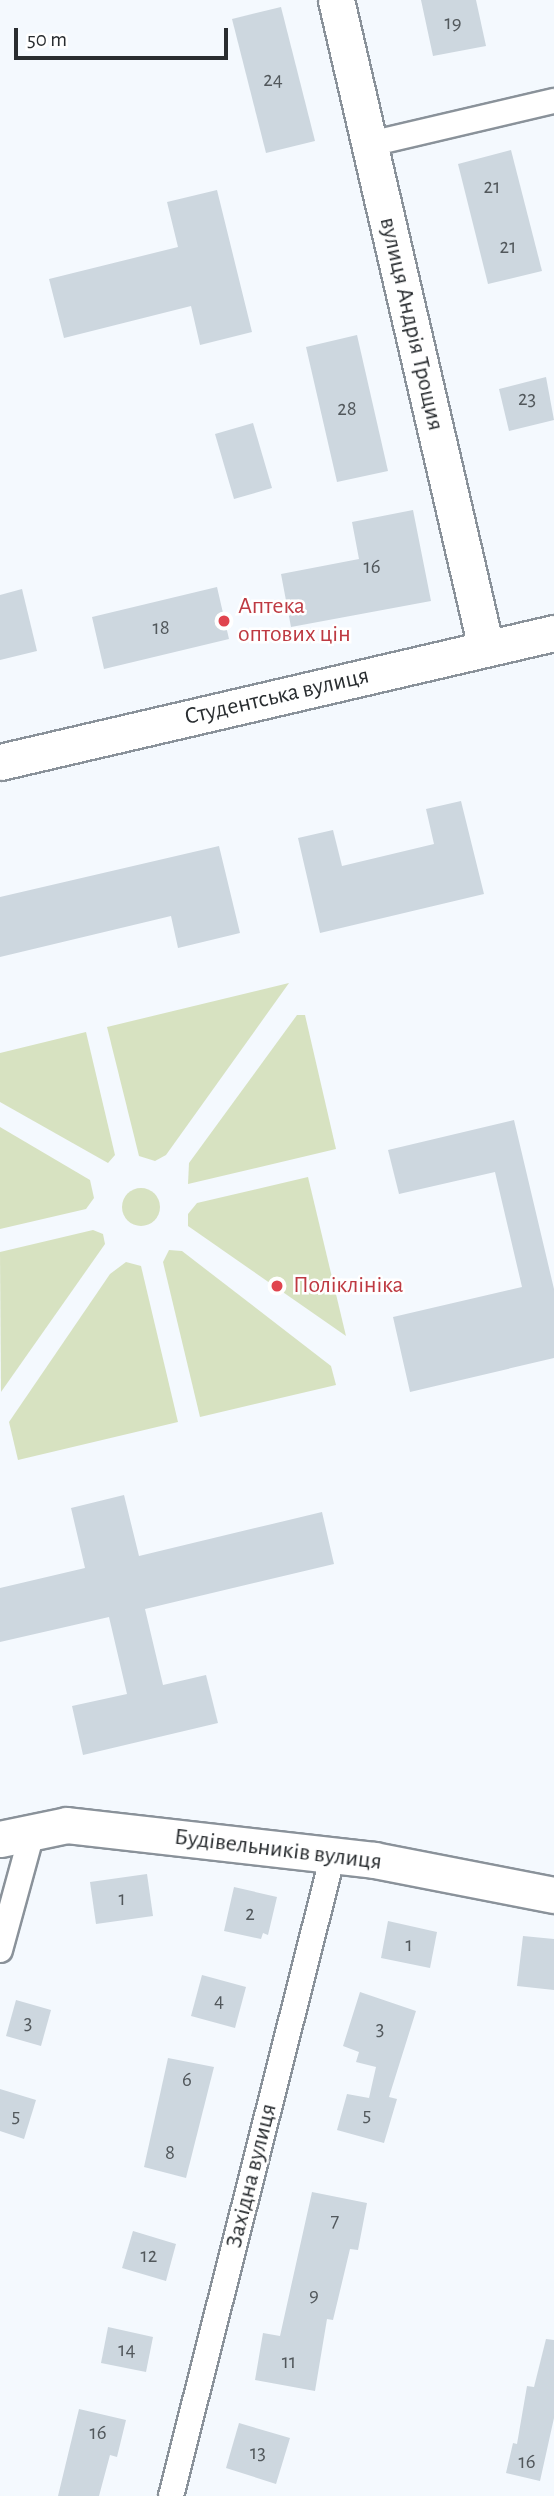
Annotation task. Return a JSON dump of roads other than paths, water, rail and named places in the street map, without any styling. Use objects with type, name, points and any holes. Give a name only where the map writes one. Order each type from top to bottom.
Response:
[{"type":"street","name":"вулиця Андрія Трощия","points":[[337,0],[486,648]]},
{"type":"street","points":[[370,144],[554,101]]},
{"type":"street","name":"Студентська вулиця","points":[[0,762],[554,633]]},
{"type":"street","name":"Будівельників вулиця","points":[[16,1836],[67,1825],[333,1855],[554,1895]]},
{"type":"street","points":[[0,1950],[16,1836]]},
{"type":"street","name":"Західна вулиця","points":[[171,2496],[333,1855]]},
{"type":"place","name":"Аптека оптових цін","points":[[224,621]]},
{"type":"place","name":"Поліклініка","points":[[277,1286]]}]
